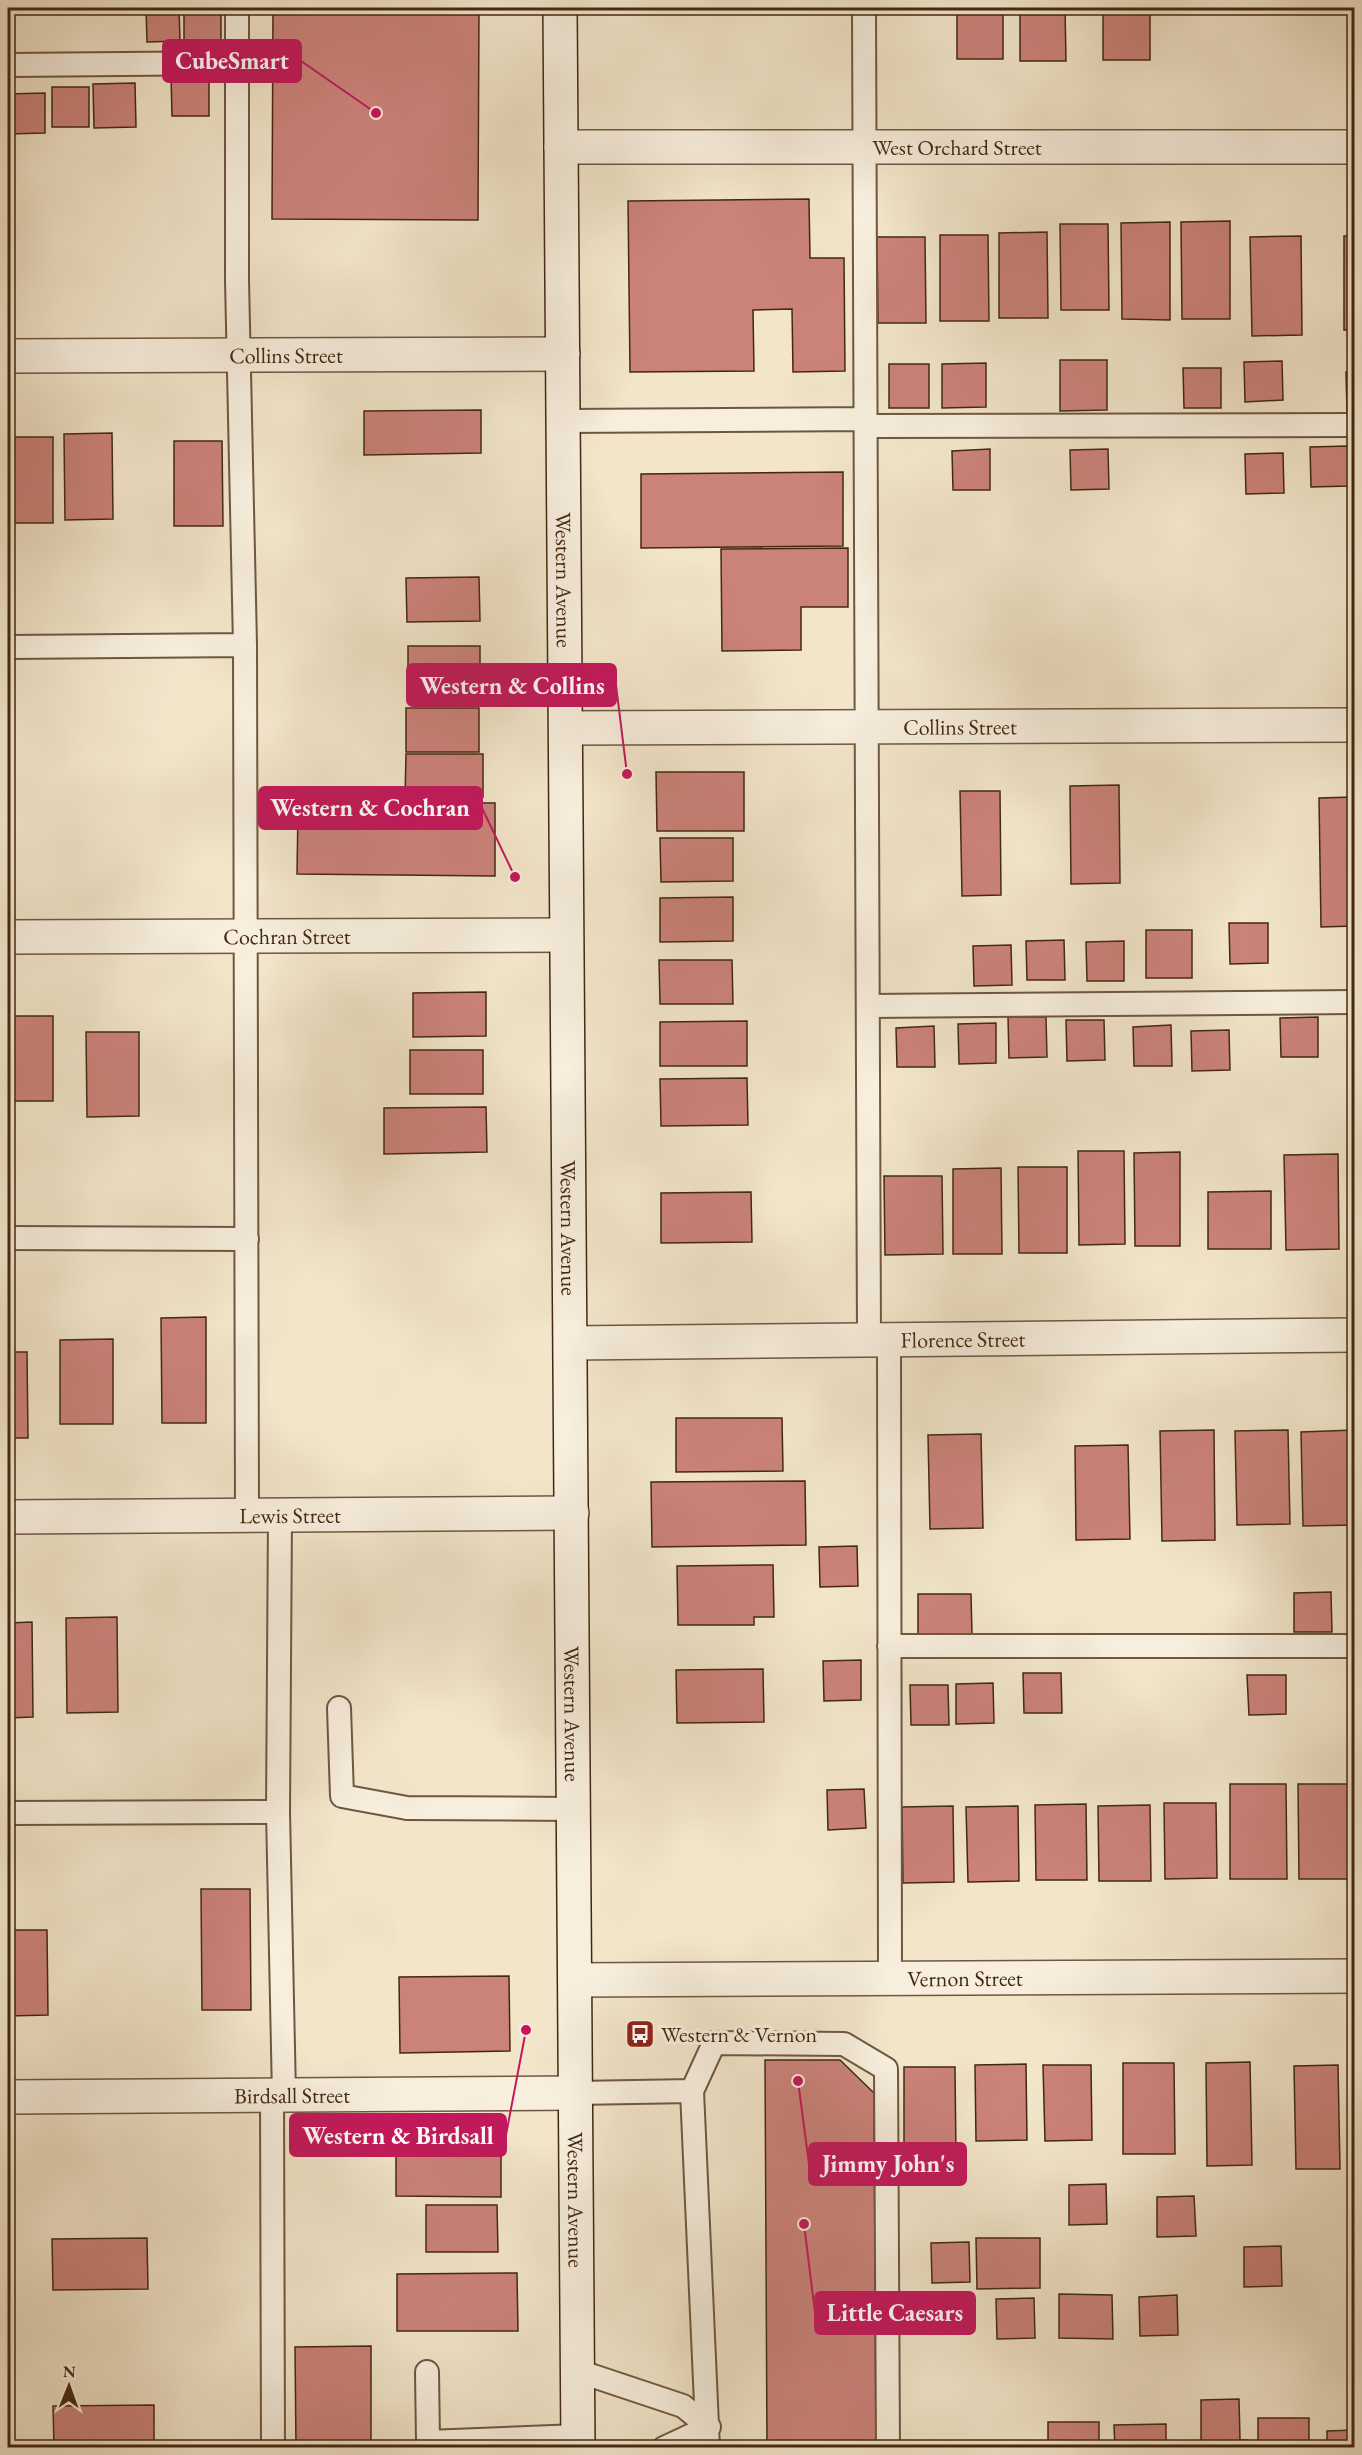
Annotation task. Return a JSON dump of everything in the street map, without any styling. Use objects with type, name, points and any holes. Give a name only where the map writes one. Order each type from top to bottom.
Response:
[{"type":"street","name":"Western Avenue","points":[[560,8],[578,2442]]},
{"type":"street","name":"West Orchard Street","points":[[561,147],[1354,147]]},
{"type":"street","name":"Collins Street","points":[[8,356],[563,354]]},
{"type":"street","name":"Collins Street","points":[[566,728],[1354,724]]},
{"type":"street","name":"Cochran Street","points":[[8,937],[566,935]]},
{"type":"street","name":"Florence Street","points":[[571,1343],[1354,1335]]},
{"type":"street","name":"Lewis Street","points":[[8,1517],[572,1513]]},
{"type":"street","name":"Vernon Street","points":[[575,1980],[1354,1976]]},
{"type":"street","name":"Birdsall Street","points":[[8,2097],[576,2092]]},
{"type":"lane","points":[[237,8],[238,354],[245,645],[247,1516]]},
{"type":"lane","points":[[864,8],[868,1006],[889,1646],[890,1978]]},
{"type":"lane","points":[[8,65],[238,63]]},
{"type":"lane","points":[[563,421],[1354,424]]},
{"type":"lane","points":[[8,647],[245,645]]},
{"type":"lane","points":[[868,1006],[1354,1002]]},
{"type":"lane","points":[[8,1238],[246,1239]]},
{"type":"lane","points":[[273,2448],[278,2095],[280,1516]]},
{"type":"lane","points":[[889,1646],[1354,1646]]},
{"type":"lane","points":[[339,1708],[342,1796],[407,1808],[574,1809]]},
{"type":"lane","points":[[8,1813],[279,1812]]},
{"type":"lane","points":[[708,2437],[692,2091],[714,2043],[844,2044],[886,2069],[888,2448]]},
{"type":"lane","points":[[576,2092],[692,2091]]},
{"type":"lane","points":[[578,2371],[683,2406],[708,2437]]},
{"type":"lane","points":[[427,2372],[428,2445],[578,2442]]},
{"type":"lane","points":[[664,2448],[708,2437]]},
{"type":"building","points":[[146,8],[179,8],[180,41],[147,42]]},
{"type":"building","points":[[184,8],[221,8],[221,48],[184,48]]},
{"type":"building","points":[[273,8],[479,8],[478,220],[272,219]]},
{"type":"building","points":[[1020,8],[1065,8],[1066,61],[1020,61]]},
{"type":"building","points":[[1103,8],[1150,8],[1150,60],[1103,60]]},
{"type":"building","points":[[1003,12],[1003,59],[957,59],[957,13]]},
{"type":"building","points":[[171,76],[209,76],[209,116],[172,116]]},
{"type":"building","points":[[135,83],[136,127],[94,128],[93,84]]},
{"type":"building","points":[[52,87],[89,87],[89,127],[52,127]]},
{"type":"building","points":[[45,93],[45,133],[8,134],[8,94]]},
{"type":"building","points":[[809,199],[810,258],[844,258],[845,371],[793,372],[792,309],[753,310],[754,371],[630,372],[628,201]]},
{"type":"building","points":[[1230,221],[1230,319],[1182,319],[1181,222]]},
{"type":"building","points":[[1170,222],[1170,320],[1122,319],[1121,223]]},
{"type":"building","points":[[1060,224],[1108,224],[1109,310],[1061,310]]},
{"type":"building","points":[[1047,232],[1048,318],[999,318],[999,233]]},
{"type":"building","points":[[940,235],[988,235],[989,321],[940,321]]},
{"type":"building","points":[[1301,236],[1302,335],[1252,336],[1250,237]]},
{"type":"building","points":[[1344,236],[1354,236],[1354,330],[1344,330]]},
{"type":"building","points":[[877,237],[925,237],[926,323],[878,323]]},
{"type":"building","points":[[1060,360],[1107,360],[1107,410],[1060,411]]},
{"type":"building","points":[[1282,361],[1283,400],[1245,402],[1244,362]]},
{"type":"building","points":[[986,363],[986,407],[942,408],[942,364]]},
{"type":"building","points":[[889,364],[929,364],[929,408],[889,408]]},
{"type":"building","points":[[1183,368],[1221,368],[1221,408],[1184,408]]},
{"type":"building","points":[[1346,372],[1354,372],[1354,412],[1347,412]]},
{"type":"building","points":[[481,410],[481,453],[364,455],[364,411]]},
{"type":"building","points":[[112,433],[113,519],[65,520],[64,434]]},
{"type":"building","points":[[8,437],[53,437],[53,523],[8,523]]},
{"type":"building","points":[[174,441],[222,441],[223,526],[174,526]]},
{"type":"building","points":[[1348,446],[1349,486],[1311,487],[1310,447]]},
{"type":"building","points":[[990,449],[990,490],[953,490],[952,451]]},
{"type":"building","points":[[1108,449],[1109,489],[1071,490],[1070,450]]},
{"type":"building","points":[[1283,453],[1284,493],[1246,494],[1245,454]]},
{"type":"building","points":[[843,472],[843,546],[641,548],[641,474]]},
{"type":"building","points":[[848,548],[848,607],[801,607],[801,650],[722,651],[721,549]]},
{"type":"building","points":[[479,577],[480,621],[407,622],[406,578]]},
{"type":"building","points":[[408,646],[480,646],[480,689],[408,690]]},
{"type":"building","points":[[406,708],[479,708],[479,752],[406,752]]},
{"type":"building","points":[[406,754],[483,754],[483,797],[405,798]]},
{"type":"building","points":[[656,772],[744,772],[744,831],[657,831]]},
{"type":"building","points":[[1119,785],[1120,883],[1071,884],[1070,786]]},
{"type":"building","points":[[960,791],[1000,791],[1001,895],[962,896]]},
{"type":"building","points":[[1354,797],[1354,926],[1321,927],[1319,798]]},
{"type":"building","points":[[341,802],[495,803],[495,876],[297,874],[298,810],[341,810]]},
{"type":"building","points":[[660,838],[733,838],[733,881],[661,882]]},
{"type":"building","points":[[733,897],[733,941],[660,942],[660,898]]},
{"type":"building","points":[[1229,923],[1268,923],[1268,963],[1230,964]]},
{"type":"building","points":[[1146,930],[1192,930],[1192,978],[1146,978]]},
{"type":"building","points":[[1064,940],[1065,980],[1027,980],[1026,941]]},
{"type":"building","points":[[1124,941],[1124,981],[1087,981],[1086,942]]},
{"type":"building","points":[[1011,945],[1012,985],[974,986],[973,946]]},
{"type":"building","points":[[659,960],[732,960],[733,1004],[660,1004]]},
{"type":"building","points":[[486,992],[486,1036],[413,1037],[413,993]]},
{"type":"building","points":[[8,1016],[53,1016],[53,1101],[8,1101]]},
{"type":"building","points":[[1008,1017],[1046,1017],[1047,1057],[1009,1058]]},
{"type":"building","points":[[1318,1017],[1318,1057],[1281,1057],[1280,1018]]},
{"type":"building","points":[[1066,1020],[1104,1020],[1105,1060],[1067,1061]]},
{"type":"building","points":[[747,1021],[747,1066],[660,1066],[660,1022]]},
{"type":"building","points":[[996,1023],[996,1063],[959,1064],[958,1024]]},
{"type":"building","points":[[1171,1025],[1172,1066],[1134,1066],[1133,1027]]},
{"type":"building","points":[[934,1026],[935,1067],[897,1067],[896,1028]]},
{"type":"building","points":[[1229,1030],[1230,1070],[1192,1071],[1191,1031]]},
{"type":"building","points":[[86,1032],[139,1032],[139,1116],[87,1117]]},
{"type":"building","points":[[410,1050],[483,1050],[483,1094],[410,1094]]},
{"type":"building","points":[[747,1078],[748,1125],[661,1126],[660,1079]]},
{"type":"building","points":[[486,1107],[487,1152],[384,1154],[384,1108]]},
{"type":"building","points":[[1078,1151],[1124,1151],[1125,1244],[1079,1245]]},
{"type":"building","points":[[1180,1152],[1180,1246],[1135,1246],[1134,1153]]},
{"type":"building","points":[[1338,1154],[1339,1249],[1286,1250],[1284,1155]]},
{"type":"building","points":[[1349,1155],[1354,1155],[1354,1249],[1351,1249]]},
{"type":"building","points":[[1018,1167],[1067,1167],[1067,1253],[1019,1253]]},
{"type":"building","points":[[1001,1168],[1002,1254],[953,1254],[953,1169]]},
{"type":"building","points":[[884,1176],[942,1176],[943,1254],[885,1255]]},
{"type":"building","points":[[1271,1191],[1271,1249],[1208,1249],[1208,1192]]},
{"type":"building","points":[[751,1192],[752,1242],[661,1243],[661,1193]]},
{"type":"building","points":[[206,1317],[206,1423],[162,1423],[161,1318]]},
{"type":"building","points":[[113,1339],[113,1424],[60,1424],[60,1340]]},
{"type":"building","points":[[8,1352],[27,1352],[28,1438],[8,1438]]},
{"type":"building","points":[[676,1418],[782,1418],[783,1471],[676,1472]]},
{"type":"building","points":[[1214,1430],[1215,1540],[1162,1541],[1160,1431]]},
{"type":"building","points":[[1288,1430],[1290,1524],[1237,1525],[1235,1431]]},
{"type":"building","points":[[1354,1430],[1354,1525],[1303,1526],[1301,1432]]},
{"type":"building","points":[[981,1434],[983,1528],[930,1529],[928,1435]]},
{"type":"building","points":[[1128,1445],[1130,1539],[1076,1540],[1075,1446]]},
{"type":"building","points":[[805,1481],[806,1545],[652,1547],[651,1482]]},
{"type":"building","points":[[857,1546],[858,1586],[820,1587],[819,1547]]},
{"type":"building","points":[[773,1565],[774,1617],[754,1617],[754,1625],[678,1625],[677,1566]]},
{"type":"building","points":[[1331,1592],[1332,1632],[1294,1632],[1294,1593]]},
{"type":"building","points":[[918,1594],[971,1594],[972,1634],[918,1635]]},
{"type":"building","points":[[117,1617],[118,1712],[67,1713],[66,1618]]},
{"type":"building","points":[[32,1622],[33,1717],[8,1718],[8,1623]]},
{"type":"building","points":[[861,1660],[861,1700],[824,1701],[823,1661]]},
{"type":"building","points":[[763,1669],[764,1722],[677,1723],[676,1670]]},
{"type":"building","points":[[1023,1673],[1061,1673],[1062,1713],[1024,1713]]},
{"type":"building","points":[[1247,1675],[1286,1675],[1286,1714],[1249,1715]]},
{"type":"building","points":[[993,1683],[994,1723],[956,1724],[956,1684]]},
{"type":"building","points":[[910,1685],[948,1685],[949,1725],[911,1725]]},
{"type":"building","points":[[1230,1784],[1286,1784],[1287,1879],[1230,1879]]},
{"type":"building","points":[[1298,1784],[1349,1784],[1350,1879],[1299,1879]]},
{"type":"building","points":[[864,1789],[866,1828],[828,1830],[827,1790]]},
{"type":"building","points":[[1164,1803],[1216,1803],[1217,1878],[1165,1879]]},
{"type":"building","points":[[1086,1804],[1087,1880],[1036,1880],[1035,1805]]},
{"type":"building","points":[[1150,1805],[1151,1881],[1099,1881],[1098,1806]]},
{"type":"building","points":[[953,1806],[954,1882],[903,1883],[902,1807]]},
{"type":"building","points":[[1018,1806],[1019,1881],[968,1882],[966,1807]]},
{"type":"building","points":[[201,1889],[250,1889],[251,2010],[202,2010]]},
{"type":"building","points":[[8,1930],[47,1930],[48,2015],[8,2016]]},
{"type":"building","points":[[509,1976],[510,2051],[400,2053],[399,1977]]},
{"type":"building","points":[[765,2060],[840,2060],[874,2093],[876,2448],[767,2448]]},
{"type":"building","points":[[1250,2062],[1252,2165],[1207,2166],[1206,2063]]},
{"type":"building","points":[[1123,2063],[1174,2063],[1175,2154],[1123,2154]]},
{"type":"building","points":[[1026,2064],[1027,2140],[976,2141],[975,2065]]},
{"type":"building","points":[[1043,2065],[1091,2065],[1092,2140],[1045,2141]]},
{"type":"building","points":[[1338,2065],[1340,2169],[1296,2169],[1294,2066]]},
{"type":"building","points":[[904,2067],[955,2067],[956,2157],[904,2158]]},
{"type":"building","points":[[396,2147],[501,2147],[501,2197],[396,2196]]},
{"type":"building","points":[[1106,2184],[1107,2224],[1069,2225],[1069,2185]]},
{"type":"building","points":[[1194,2196],[1196,2236],[1157,2237],[1157,2197]]},
{"type":"building","points":[[426,2205],[497,2205],[498,2252],[426,2252]]},
{"type":"building","points":[[147,2238],[148,2289],[53,2290],[52,2239]]},
{"type":"building","points":[[976,2238],[1040,2238],[1040,2288],[977,2289]]},
{"type":"building","points":[[969,2242],[970,2282],[932,2283],[931,2243]]},
{"type":"building","points":[[1281,2246],[1282,2286],[1244,2287],[1244,2247]]},
{"type":"building","points":[[517,2273],[518,2331],[397,2331],[397,2274]]},
{"type":"building","points":[[1059,2294],[1112,2295],[1113,2339],[1059,2338]]},
{"type":"building","points":[[1177,2295],[1178,2335],[1140,2336],[1139,2297]]},
{"type":"building","points":[[1034,2298],[1035,2338],[997,2339],[996,2299]]},
{"type":"building","points":[[371,2346],[371,2448],[296,2448],[295,2347]]},
{"type":"building","points":[[1239,2399],[1240,2440],[1248,2440],[1248,2448],[1185,2448],[1185,2441],[1201,2441],[1201,2400]]},
{"type":"building","points":[[154,2405],[154,2448],[54,2448],[53,2406]]},
{"type":"building","points":[[1258,2418],[1309,2418],[1309,2448],[1258,2448]]},
{"type":"building","points":[[1048,2422],[1099,2422],[1099,2448],[1048,2448]]},
{"type":"building","points":[[1166,2424],[1166,2448],[1115,2448],[1114,2425]]},
{"type":"building","points":[[1354,2430],[1354,2448],[1327,2448],[1327,2431]]},
{"type":"building","points":[[975,2443],[1025,2443],[1025,2448],[975,2448]]},
{"type":"place","name":"CubeSmart","points":[[376,113]]},
{"type":"place","name":"Western & Collins","points":[[627,774]]},
{"type":"place","name":"Western & Cochran","points":[[515,877]]},
{"type":"place","name":"Western & Birdsall","points":[[526,2030]]},
{"type":"place","name":"Western & Vernon","points":[[640,2034]]},
{"type":"place","name":"Jimmy John's","points":[[798,2081]]},
{"type":"place","name":"Little Caesars","points":[[804,2224]]}]
